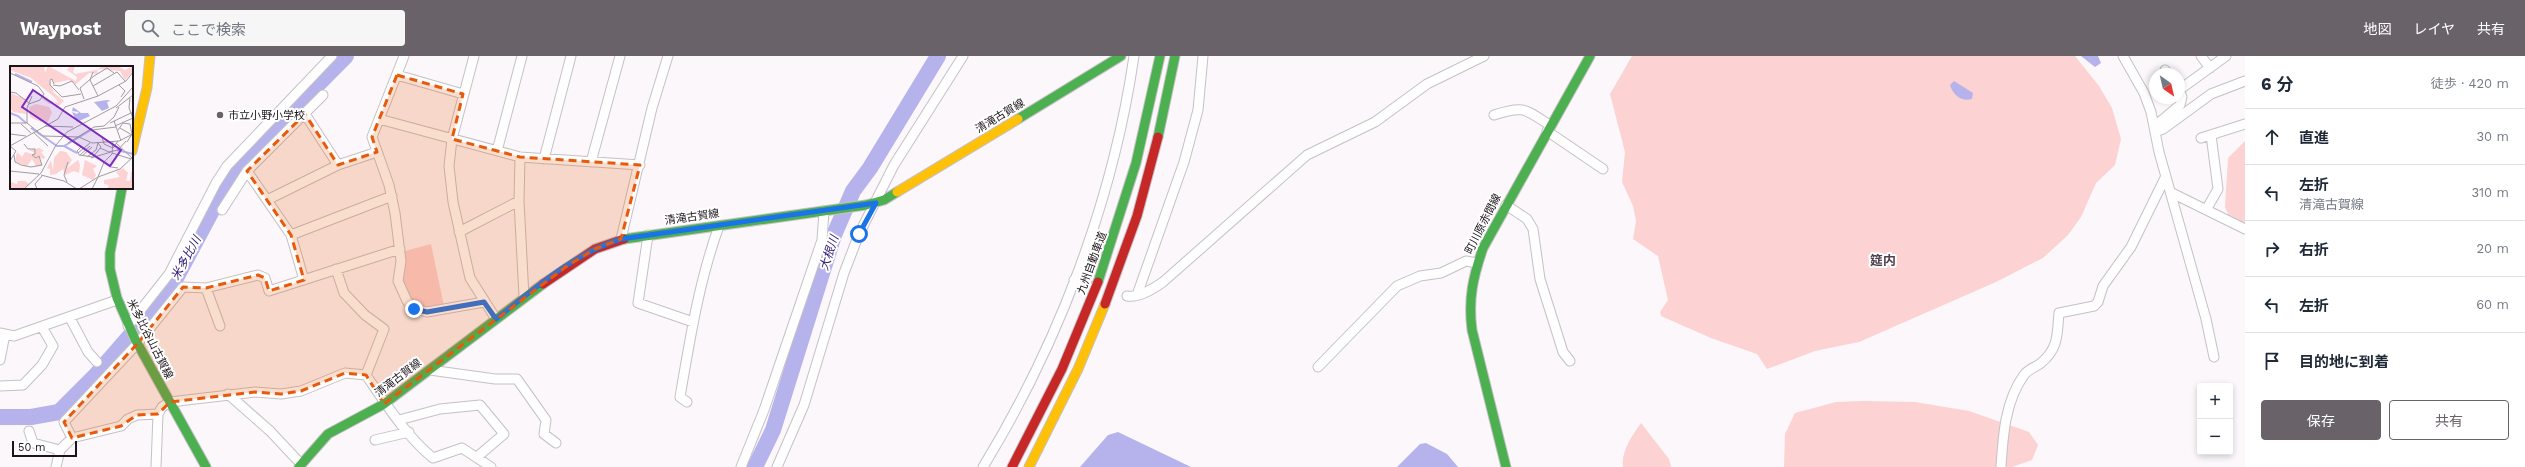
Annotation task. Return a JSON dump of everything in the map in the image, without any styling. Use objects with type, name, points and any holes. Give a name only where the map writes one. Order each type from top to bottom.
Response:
[{"type":"main road","points":[[133,147],[147,88],[150,56]]},
{"type":"main road","name":"清滝古賀線","points":[[300,466],[319,442],[328,434],[384,404],[524,297],[589,252],[621,239],[876,203],[896,194],[1122,56]]},
{"type":"main road","name":"九州自動車道","points":[[1012,467],[1051,393],[1077,336],[1105,264],[1146,130],[1160,56]]},
{"type":"main road","points":[[1029,467],[1060,409],[1086,352],[1123,260],[1147,186],[1175,56]]},
{"type":"main road","name":"町川原赤間線","points":[[1506,467],[1472,330],[1470,298],[1477,263],[1506,205],[1590,56]]},
{"type":"main road","name":"米多比谷山古賀線","points":[[122,189],[112,229],[110,254],[117,300],[128,326],[206,467]]},
{"type":"street","points":[[128,326],[169,274],[216,183],[227,166],[332,56]]},
{"type":"street","points":[[404,56],[372,137],[392,196],[400,249],[398,281],[407,301],[414,309],[427,312],[484,302]]},
{"type":"street","points":[[474,56],[452,139],[449,166],[459,232],[470,278],[496,319]]},
{"type":"street","points":[[497,151],[522,56]]},
{"type":"street","points":[[544,159],[571,56]]},
{"type":"street","points":[[591,162],[620,56]]},
{"type":"street","points":[[621,239],[640,165],[652,108],[668,56]]},
{"type":"street","points":[[777,467],[804,405],[844,273],[859,234],[876,203],[880,189],[894,165],[963,56]]},
{"type":"street","points":[[983,467],[1031,381],[1074,280],[1096,218],[1126,111],[1134,56]]},
{"type":"street","points":[[1137,295],[1184,162],[1198,110],[1203,56]]},
{"type":"street","points":[[1127,296],[1137,295],[1152,289],[1184,265],[1253,200],[1307,155],[1369,126],[1427,84],[1484,56]]},
{"type":"street","points":[[2123,56],[2144,93],[2155,129],[2166,178],[2172,193],[2206,319],[2214,357]]},
{"type":"street","points":[[2201,56],[2210,68]]},
{"type":"street","points":[[2185,86],[2226,56]]},
{"type":"street","points":[[397,75],[463,94]]},
{"type":"street","points":[[2155,129],[2168,126],[2211,94],[2245,82]]},
{"type":"street","points":[[222,210],[247,171],[323,95]]},
{"type":"street","points":[[2155,129],[2180,104]]},
{"type":"street","points":[[1494,115],[1518,108],[1524,109],[1603,169]]},
{"type":"street","points":[[305,114],[338,165]]},
{"type":"street","points":[[379,119],[520,157],[640,165]]},
{"type":"street","points":[[2202,138],[2245,124]]},
{"type":"street","points":[[2206,210],[2218,189],[2211,135]]},
{"type":"street","points":[[267,200],[338,165],[377,152]]},
{"type":"street","points":[[520,157],[519,201],[524,297]]},
{"type":"street","points":[[247,171],[291,235],[304,280]]},
{"type":"street","points":[[2001,467],[2003,438],[2014,392],[2025,373],[2041,363],[2056,348],[2059,313],[2094,306],[2098,302],[2103,286],[2131,246],[2166,178]]},
{"type":"street","points":[[2172,193],[2245,229]]},
{"type":"street","points":[[291,235],[392,196]]},
{"type":"street","points":[[459,232],[519,201]]},
{"type":"street","points":[[1506,205],[1527,219],[1533,229],[1540,278],[1563,352],[1570,361]]},
{"type":"street","points":[[741,467],[764,410],[822,240],[824,211]]},
{"type":"street","points":[[687,402],[680,397],[693,322],[710,251],[719,226]]},
{"type":"street","points":[[648,235],[638,303],[693,322]]},
{"type":"street","points":[[72,438],[64,422],[137,342],[183,287],[206,288],[258,275],[265,278],[269,291],[400,249]]},
{"type":"street","points":[[1318,367],[1397,286],[1420,276],[1441,273],[1466,261],[1477,263]]},
{"type":"street","points":[[336,269],[344,293],[365,315],[384,329],[366,375]]},
{"type":"street","points":[[1074,280],[1087,284]]},
{"type":"street","points":[[206,288],[220,326]]},
{"type":"street","points":[[0,360],[3,333],[14,336],[70,318],[117,300]]},
{"type":"street","points":[[70,318],[88,352],[97,362]]},
{"type":"street","points":[[0,386],[23,385],[42,365],[53,346],[42,327]]},
{"type":"street","points":[[430,370],[495,379],[517,379],[546,420],[544,434],[556,443]]},
{"type":"street","points":[[156,467],[158,414],[162,407],[170,402],[254,392],[281,394],[301,391],[345,373],[366,375]]},
{"type":"street","points":[[366,375],[384,404],[421,448],[433,458],[462,448],[491,467]]},
{"type":"street","points":[[228,394],[270,431],[300,466]]},
{"type":"street","points":[[399,420],[440,408],[480,405],[504,434],[477,458]]},
{"type":"street","points":[[56,467],[60,450],[72,438],[121,426],[128,419],[137,415],[158,414]]},
{"type":"street","points":[[29,431],[33,443],[60,450]]},
{"type":"street","points":[[375,440],[408,432]]},
{"type":"highlighted area","points":[[397,75],[463,94],[452,139],[520,157],[640,165],[621,239],[595,249],[567,266],[384,404],[366,375],[345,373],[301,391],[281,394],[255,392],[170,402],[158,414],[137,415],[121,426],[72,438],[64,422],[138,343],[183,287],[206,288],[258,275],[265,278],[269,291],[304,280],[291,235],[247,171],[305,114],[338,165],[377,152],[372,137]]},
{"type":"shaded area","points":[[1632,56],[2075,56],[2099,86],[2112,108],[2121,139],[2115,165],[2096,183],[2081,217],[2068,235],[2043,258],[1996,282],[1859,342],[1815,351],[1767,369],[1757,354],[1711,338],[1661,316],[1660,312],[1668,300],[1658,256],[1633,239],[1636,221],[1633,206],[1622,182],[1625,152],[1610,94]]},
{"type":"shaded area","points":[[2245,141],[2245,223],[2229,216],[2225,207],[2228,158]]},
{"type":"shaded area","points":[[431,244],[444,306],[424,309],[415,305],[405,291],[401,279],[405,251]]},
{"type":"shaded area","points":[[1836,402],[1915,402],[1969,411],[2029,432],[2038,445],[2032,460],[2012,467],[1784,467],[1785,434],[1795,413]]},
{"type":"shaded area","points":[[1641,423],[1669,459],[1671,467],[1623,467],[1625,449]]},
{"type":"water","points":[[2081,56],[2098,56],[2101,63],[2095,67]]},
{"type":"water","points":[[1954,81],[1973,93],[1972,99],[1961,99],[1955,95],[1950,85]]},
{"type":"water","points":[[1118,432],[1191,467],[1080,467],[1108,435]]},
{"type":"water","points":[[1426,443],[1447,454],[1458,467],[1397,467],[1420,444]]},
{"type":"waterway","name":"米多比川","points":[[0,417],[31,417],[59,412],[95,376],[142,322],[175,280],[230,177],[248,155],[346,56]]},
{"type":"waterway","name":"大根川","points":[[755,467],[773,430],[834,235],[853,191],[870,168],[938,56]]},
{"type":"traffic: fast","points":[[1018,119],[1121,56]]},
{"type":"traffic: fast","points":[[1098,282],[1136,163],[1160,56]]},
{"type":"traffic: fast","points":[[1158,137],[1175,56]]},
{"type":"traffic: fast","points":[[1506,467],[1472,330],[1472,288],[1483,248],[1590,56]]},
{"type":"traffic: fast","points":[[122,189],[110,253],[110,269],[117,298],[135,339],[206,467]]},
{"type":"traffic: fast","points":[[624,239],[866,205],[884,200],[897,192]]},
{"type":"traffic: fast","points":[[299,467],[328,434],[384,404],[543,284]]},
{"type":"traffic: slow","points":[[133,147],[147,88],[150,56]]},
{"type":"traffic: slow","points":[[897,192],[1018,119]]},
{"type":"traffic: slow","points":[[1029,467],[1078,369],[1105,304]]},
{"type":"traffic: jam","points":[[1105,304],[1137,216],[1158,137]]},
{"type":"traffic: jam","points":[[543,284],[595,249],[624,239]]},
{"type":"traffic: jam","points":[[1012,467],[1062,369],[1098,282]]},
{"type":"place","name":"市立小野小学校","points":[[220,115]]},
{"type":"district","name":"筵内","points":[[1883,260]]},
{"type":"route","points":[[414,309],[427,312],[484,302],[496,319],[567,266],[607,243],[621,239],[876,203],[859,234]]}]
